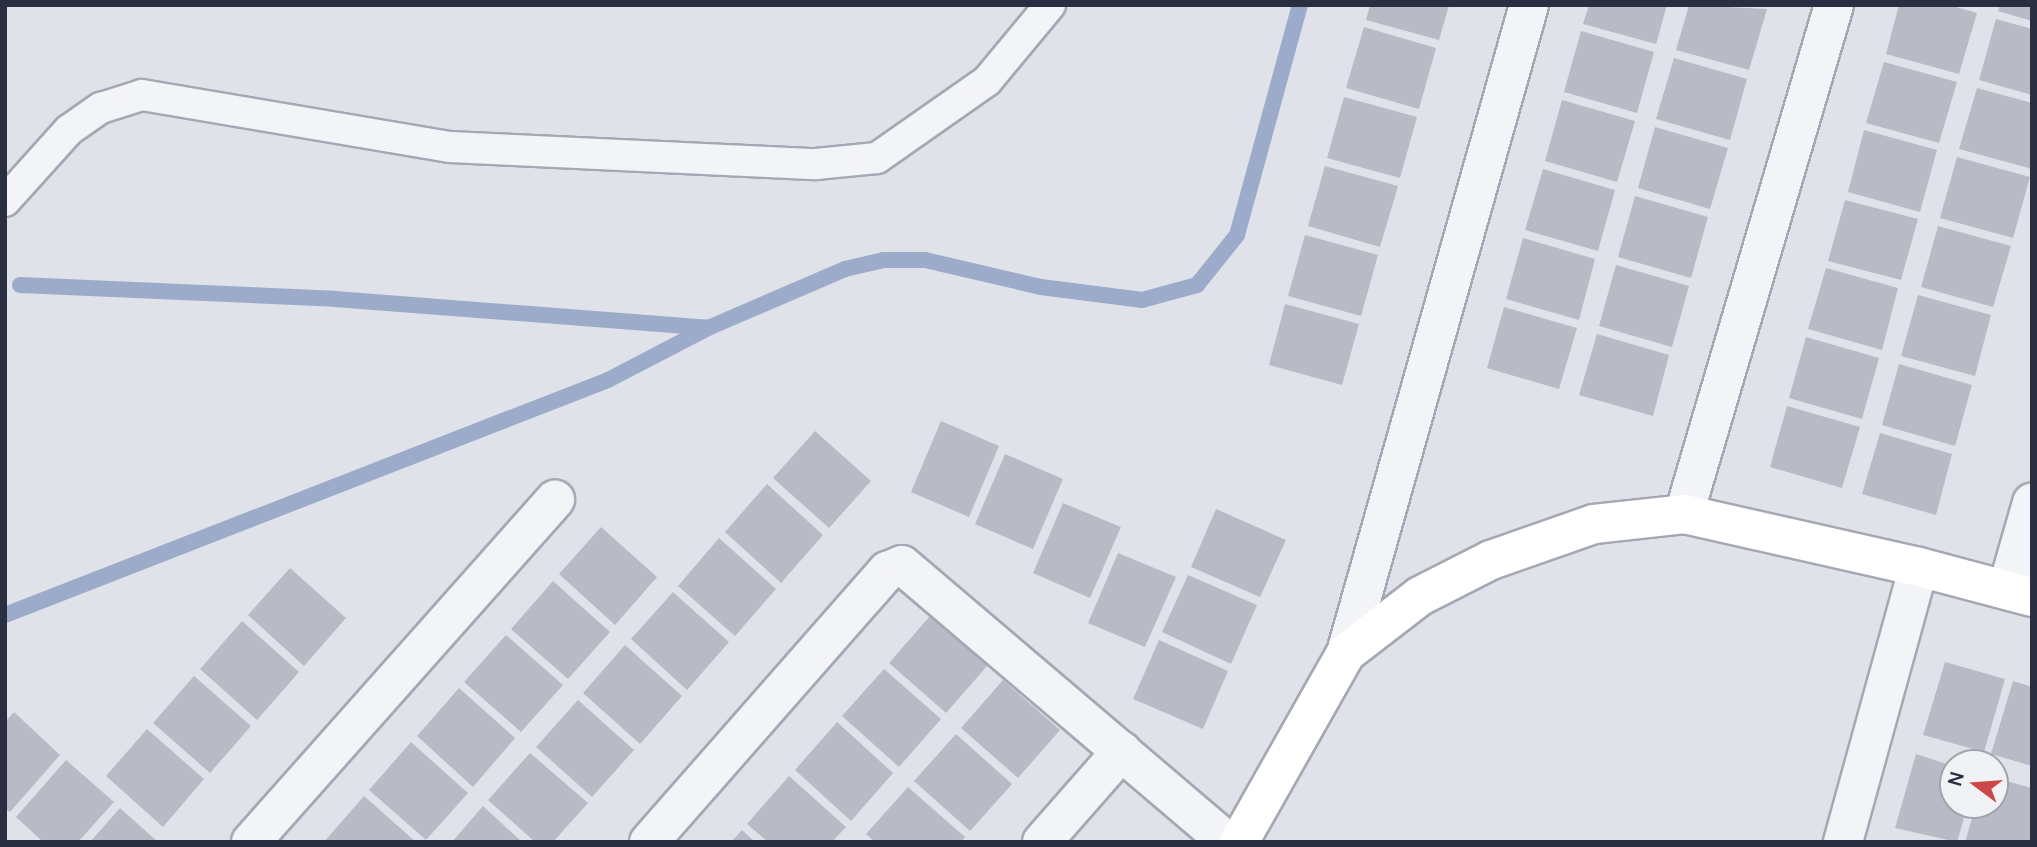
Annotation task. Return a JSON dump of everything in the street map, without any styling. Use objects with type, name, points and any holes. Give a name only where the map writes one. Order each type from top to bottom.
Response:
[{"type":"street","points":[[1239,842],[1346,653],[1530,5]]},
{"type":"street","points":[[1684,514],[1834,5]]},
{"type":"street","points":[[251,842],[555,499]]},
{"type":"street","points":[[1346,653],[1420,596],[1491,560],[1594,524],[1684,514],[1919,567],[2019,594],[2032,503]]},
{"type":"street","points":[[649,842],[894,566],[914,573],[1227,842]]},
{"type":"street","points":[[1843,842],[1919,567]]},
{"type":"street","points":[[1042,842],[1122,751]]},
{"type":"lane","points":[[5,201],[69,130],[101,108],[142,95],[450,147],[816,164],[877,158],[987,81],[1050,5]]},
{"type":"building","points":[[1370,5],[1449,5],[1439,40],[1366,20]]},
{"type":"building","points":[[1589,5],[1667,5],[1656,44],[1583,24]]},
{"type":"building","points":[[1689,5],[1767,9],[1749,70],[1676,50]]},
{"type":"building","points":[[1899,5],[1949,5],[1977,13],[1959,74],[1886,54]]},
{"type":"building","points":[[2000,5],[2032,5],[2032,21],[1998,11]]},
{"type":"building","points":[[1996,19],[2032,29],[2032,95],[1979,80]]},
{"type":"building","points":[[1364,27],[1436,48],[1419,109],[1346,88]]},
{"type":"building","points":[[1581,31],[1654,52],[1637,113],[1564,92]]},
{"type":"building","points":[[1674,58],[1747,79],[1730,140],[1656,119]]},
{"type":"building","points":[[1884,62],[1957,82],[1939,143],[1866,123]]},
{"type":"building","points":[[1977,88],[2032,103],[2032,169],[1959,149]]},
{"type":"building","points":[[1344,97],[1417,117],[1400,178],[1327,158]]},
{"type":"building","points":[[1562,100],[1635,121],[1617,182],[1545,161]]},
{"type":"building","points":[[1655,127],[1728,148],[1710,209],[1638,188]]},
{"type":"building","points":[[1864,130],[1937,150],[1920,212],[1848,192]]},
{"type":"building","points":[[1957,157],[2030,177],[2013,238],[1940,218]]},
{"type":"building","points":[[1325,166],[1398,186],[1380,247],[1308,226]]},
{"type":"building","points":[[1543,169],[1615,190],[1598,251],[1525,230]]},
{"type":"building","points":[[1635,196],[1708,217],[1691,278],[1618,257]]},
{"type":"building","points":[[1845,200],[1918,219],[1901,280],[1828,261]]},
{"type":"building","points":[[1938,226],[2011,246],[1993,307],[1921,287]]},
{"type":"building","points":[[1305,235],[1378,255],[1361,316],[1288,296]]},
{"type":"building","points":[[1523,238],[1595,259],[1579,320],[1506,299]]},
{"type":"building","points":[[1616,265],[1689,286],[1672,347],[1599,326]]},
{"type":"building","points":[[1826,268],[1898,288],[1882,350],[1808,329]]},
{"type":"building","points":[[1918,295],[1991,315],[1975,376],[1901,356]]},
{"type":"building","points":[[1285,304],[1359,324],[1342,385],[1269,365]]},
{"type":"building","points":[[1504,307],[1577,328],[1559,389],[1487,368]]},
{"type":"building","points":[[1597,334],[1669,355],[1653,416],[1579,395]]},
{"type":"building","points":[[1806,337],[1879,358],[1862,419],[1789,398]]},
{"type":"building","points":[[1899,364],[1972,385],[1955,446],[1882,425]]},
{"type":"building","points":[[1787,406],[1860,427],[1842,488],[1770,467]]},
{"type":"building","points":[[941,421],[999,446],[969,517],[911,492]]},
{"type":"building","points":[[815,431],[871,481],[829,528],[773,478]]},
{"type":"building","points":[[1880,433],[1952,454],[1936,515],[1862,494]]},
{"type":"building","points":[[1005,454],[1063,479],[1033,549],[975,524]]},
{"type":"building","points":[[767,484],[823,535],[781,583],[725,532]]},
{"type":"building","points":[[1063,503],[1121,527],[1090,598],[1033,573]]},
{"type":"building","points":[[1216,509],[1286,540],[1260,597],[1191,567]]},
{"type":"building","points":[[601,527],[657,577],[615,625],[559,574]]},
{"type":"building","points":[[719,538],[776,589],[735,636],[678,586]]},
{"type":"building","points":[[1118,553],[1176,577],[1145,647],[1088,623]]},
{"type":"building","points":[[290,568],[346,618],[304,666],[248,615]]},
{"type":"building","points":[[1188,575],[1257,605],[1231,664],[1162,632]]},
{"type":"building","points":[[553,581],[610,632],[568,679],[511,629]]},
{"type":"building","points":[[673,592],[729,642],[687,690],[631,639]]},
{"type":"building","points":[[931,615],[988,665],[946,713],[889,663]]},
{"type":"building","points":[[242,621],[299,672],[257,720],[200,669]]},
{"type":"building","points":[[506,635],[563,685],[521,732],[464,682]]},
{"type":"building","points":[[1159,640],[1228,671],[1203,729],[1133,699]]},
{"type":"building","points":[[625,645],[682,696],[640,744],[583,693]]},
{"type":"building","points":[[1945,662],[2005,679],[1985,749],[1973,749],[1923,735]]},
{"type":"building","points":[[884,669],[941,719],[899,767],[842,716]]},
{"type":"building","points":[[194,676],[251,726],[210,773],[153,723]]},
{"type":"building","points":[[1003,680],[1060,730],[1018,778],[961,728]]},
{"type":"building","points":[[2013,681],[2032,687],[2032,766],[2009,759],[2009,749],[1993,749]]},
{"type":"building","points":[[459,688],[515,738],[473,787],[417,736]]},
{"type":"building","points":[[578,700],[634,750],[592,797],[536,747]]},
{"type":"building","points":[[14,712],[60,755],[10,812],[5,808],[5,722]]},
{"type":"building","points":[[837,722],[893,773],[851,821],[795,770]]},
{"type":"building","points":[[147,729],[204,779],[163,827],[106,776]]},
{"type":"building","points":[[956,734],[1012,784],[970,831],[914,781]]},
{"type":"building","points":[[411,742],[468,793],[426,840],[369,790]]},
{"type":"building","points":[[530,753],[588,803],[553,842],[535,842],[488,800]]},
{"type":"building","points":[[1916,754],[1939,761],[1939,819],[1964,819],[1957,842],[1895,828]]},
{"type":"building","points":[[66,760],[114,802],[78,842],[43,842],[16,817]]},
{"type":"building","points":[[789,776],[846,827],[832,842],[768,842],[747,824]]},
{"type":"building","points":[[2009,782],[2032,788],[2031,842],[1965,842],[1972,819],[2009,819]]},
{"type":"building","points":[[908,787],[965,837],[961,842],[875,842],[866,834]]},
{"type":"building","points":[[364,796],[416,842],[324,842]]},
{"type":"building","points":[[483,806],[522,842],[452,842]]},
{"type":"building","points":[[120,808],[158,842],[90,842]]},
{"type":"building","points":[[742,830],[755,842],[731,842]]},
{"type":"waterway","points":[[5,615],[608,380],[708,328],[845,269],[883,260],[925,260],[1041,287],[1142,300],[1197,285],[1237,235],[1300,5]]},
{"type":"waterway","points":[[20,285],[335,299],[708,328]]}]
